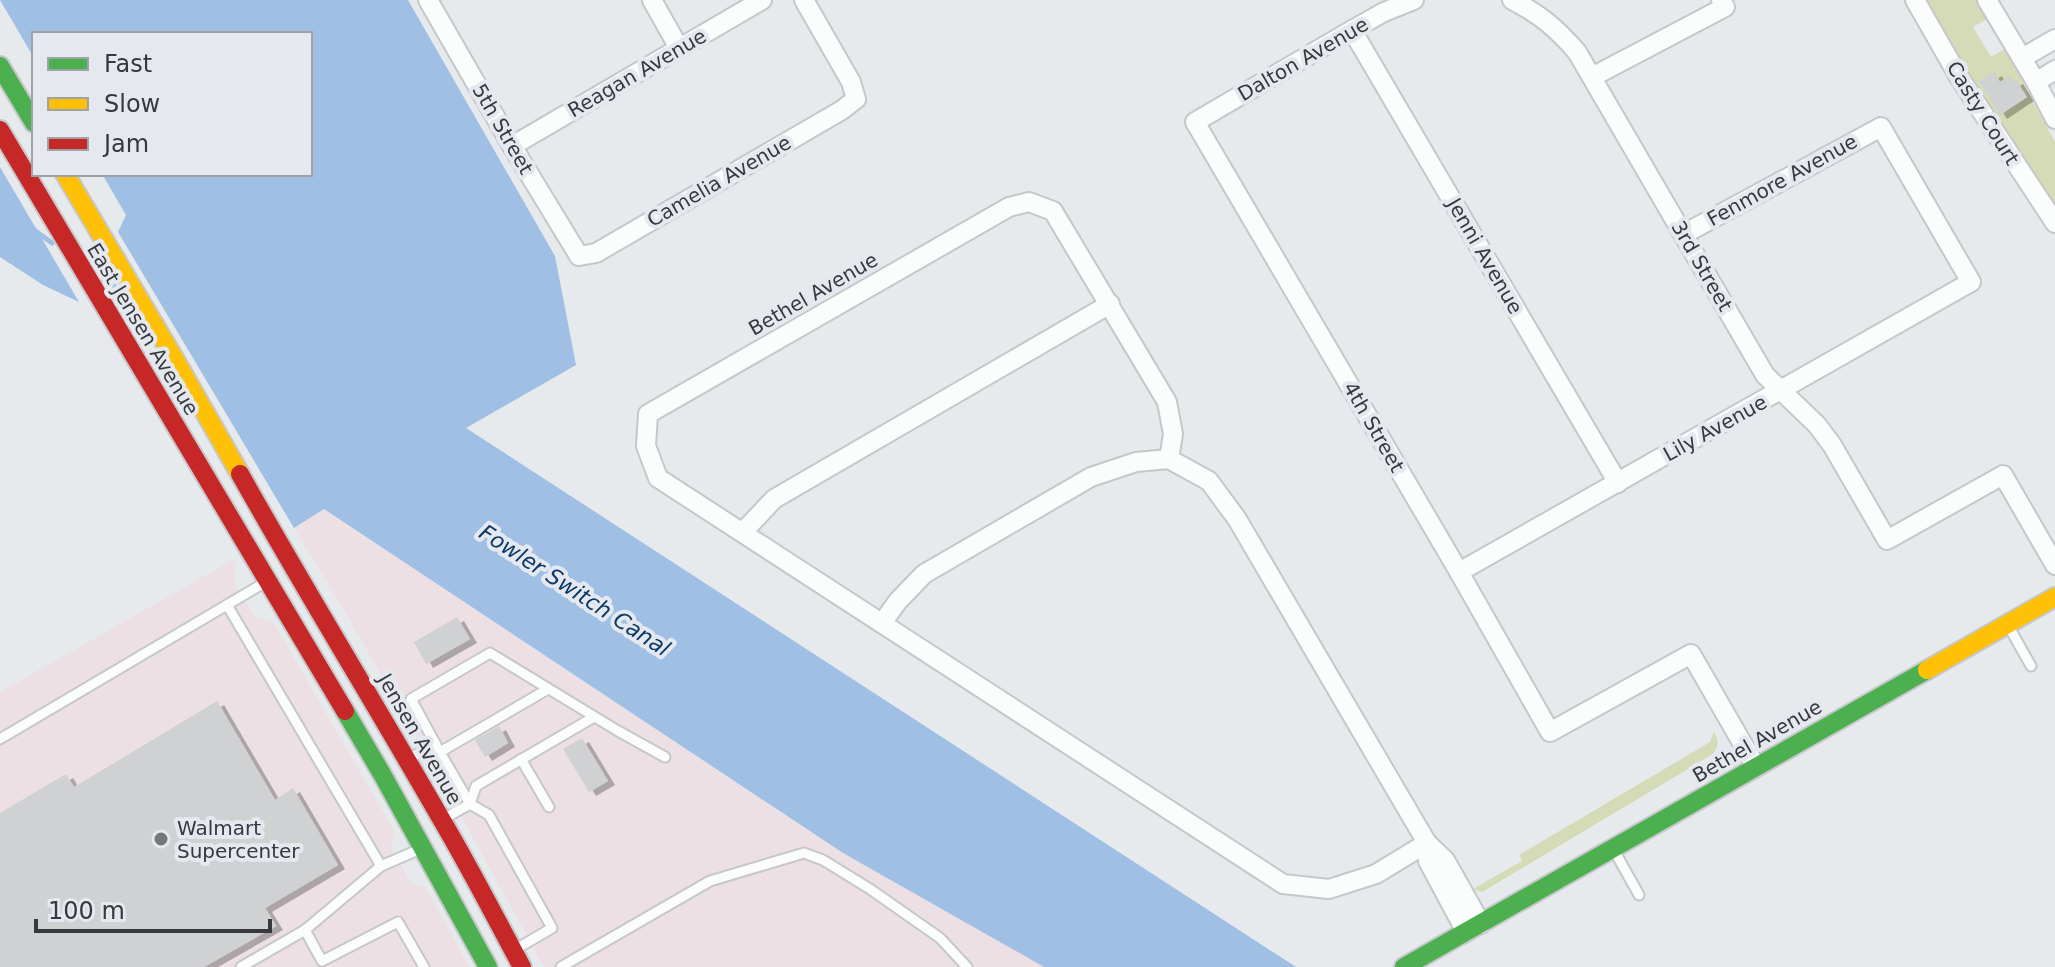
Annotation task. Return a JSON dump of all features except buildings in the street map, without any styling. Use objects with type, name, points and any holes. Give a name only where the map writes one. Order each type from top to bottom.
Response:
[{"type":"main road","points":[[0,66],[32,120]]},
{"type":"main road","name":"East Jensen Avenue","points":[[0,130],[267,581]]},
{"type":"main road","name":"East Jensen Avenue","points":[[66,176],[275,537]]},
{"type":"main road","name":"Jensen Avenue","points":[[275,537],[442,820],[522,967]]},
{"type":"main road","points":[[371,699],[342,673],[292,590],[280,580],[267,581],[337,697],[488,967]]},
{"type":"main road","name":"Bethel Avenue","points":[[1404,967],[2055,597]]},
{"type":"main road","points":[[337,697],[379,739],[424,815],[432,821],[442,820]]},
{"type":"main road","points":[[423,848],[436,849],[443,854],[488,934],[498,946],[513,950]]},
{"type":"street","name":"5th Street","points":[[428,0],[579,256]]},
{"type":"street","points":[[652,0],[679,48]]},
{"type":"street","name":"Reagan Avenue","points":[[512,146],[762,0]]},
{"type":"street","name":"Camelia Avenue","points":[[579,256],[596,253],[856,99],[851,82],[804,0]]},
{"type":"street","name":"Dalton Avenue","points":[[1195,122],[1384,12],[1414,0]]},
{"type":"street","name":"3rd Street","points":[[1512,0],[1557,29],[1577,52],[1765,375],[1799,406],[1832,445],[1887,540],[2003,475],[2055,565]]},
{"type":"street","name":"Casty Court","points":[[1915,0],[1959,77],[2055,223]]},
{"type":"street","points":[[1987,0],[2055,119]]},
{"type":"street","points":[[1592,77],[1723,4]]},
{"type":"street","name":"Jenni Avenue","points":[[1352,30],[1618,483]]},
{"type":"street","points":[[2022,58],[2055,39]]},
{"type":"street","points":[[2036,82],[2055,70]]},
{"type":"street","name":"4th Street","points":[[1195,122],[1550,732],[1691,654],[1756,767]]},
{"type":"street","name":"Fenmore Avenue","points":[[1684,234],[1881,127],[1971,282]]},
{"type":"street","name":"Bethel Avenue","points":[[1169,459],[1173,434],[1167,402],[1053,211],[1029,202],[1009,207],[648,414],[646,446],[658,478],[1283,884],[1329,889],[1376,874],[1427,843]]},
{"type":"street","name":"Lily Avenue","points":[[1459,572],[1971,282]]},
{"type":"street","points":[[743,532],[774,499],[1110,304]]},
{"type":"street","points":[[882,623],[924,574],[1091,477],[1136,462],[1169,459],[1209,481],[1237,519],[1427,843],[1428,861],[1474,928]]},
{"type":"lane","points":[[0,739],[267,581]]},
{"type":"lane","points":[[227,605],[381,866]]},
{"type":"lane","points":[[2007,625],[2031,666]]},
{"type":"lane","points":[[513,950],[552,928],[489,815],[470,804],[411,699],[490,653],[665,757]]},
{"type":"lane","points":[[406,760],[438,748],[548,689]]},
{"type":"lane","points":[[442,820],[470,804],[476,786],[594,717]]},
{"type":"lane","points":[[521,759],[549,807]]},
{"type":"lane","points":[[241,967],[305,930],[381,866],[423,848]]},
{"type":"lane","points":[[1613,849],[1639,895]]},
{"type":"lane","points":[[561,967],[710,881],[804,853],[823,860],[905,913],[940,938],[967,967]]},
{"type":"lane","points":[[305,930],[324,964],[398,922],[424,967]]},
{"type":"shaded area","points":[[324,509],[843,853],[1044,967],[544,967],[437,772],[294,528]]},
{"type":"shaded area","points":[[236,558],[234,583],[255,617],[273,622],[395,832],[391,847],[411,883],[426,888],[469,967],[0,967],[0,692]]},
{"type":"green space","points":[[1927,0],[1976,0],[1987,19],[1973,27],[1991,57],[2005,49],[2055,142],[2055,206],[1981,95]]},
{"type":"green space","points":[[1714,732],[1718,743],[1713,754],[1482,892],[1473,889],[1522,861],[1519,855],[1710,742]]},
{"type":"water","points":[[0,0],[408,0],[555,256],[576,365],[466,428],[1296,967],[1044,967],[843,853],[324,509],[294,528],[118,232],[126,215],[103,176],[312,176],[312,32],[32,32],[32,55]]},
{"type":"water","points":[[0,167],[79,302],[43,285],[0,257]]},
{"type":"waterway","name":"Fowler Switch Canal","points":[[34,230],[52,243]]},
{"type":"waterway","name":"Fowler Switch Canal","points":[[100,276],[121,291]]},
{"type":"traffic: fast","points":[[0,66],[32,120]]},
{"type":"traffic: fast","points":[[1404,967],[1927,670]]},
{"type":"traffic: fast","points":[[345,711],[488,967]]},
{"type":"traffic: slow","points":[[66,176],[240,474]]},
{"type":"traffic: slow","points":[[1927,670],[2055,597]]},
{"type":"traffic: jam","points":[[0,130],[345,711]]},
{"type":"traffic: jam","points":[[240,474],[451,835],[522,967]]},
{"type":"place","name":"Walmart Supercenter","points":[[161,839]]}]
